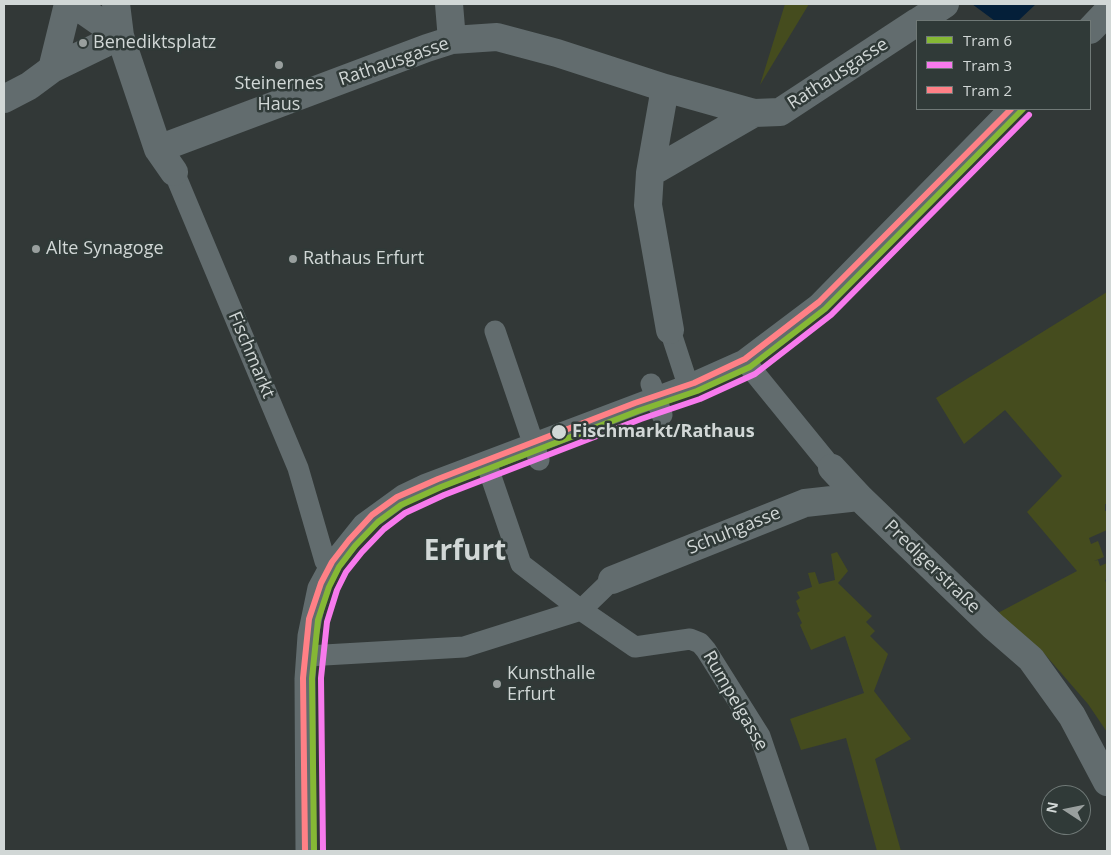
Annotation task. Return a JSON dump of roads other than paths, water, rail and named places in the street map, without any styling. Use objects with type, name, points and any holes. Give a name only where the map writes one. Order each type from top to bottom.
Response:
[{"type":"street","points":[[52,69],[68,4]]},
{"type":"street","points":[[74,4],[120,36]]},
{"type":"street","points":[[116,4],[120,36],[158,149]]},
{"type":"street","points":[[449,4],[452,40]]},
{"type":"street","name":"Rathausgasse","points":[[921,20],[945,4]]},
{"type":"street","name":"Rathausgasse","points":[[158,149],[452,40],[497,37],[557,53],[665,88],[754,113],[780,112],[916,23]]},
{"type":"street","points":[[4,99],[29,86],[52,69],[120,36]]},
{"type":"street","points":[[665,88],[650,173],[648,204],[670,330],[688,385]]},
{"type":"street","points":[[306,851],[305,678],[308,636],[318,588],[331,564],[363,524],[403,495],[426,484],[486,462],[536,452],[744,360],[817,305],[1008,110]]},
{"type":"street","name":"Rathausgasse","points":[[650,173],[754,113]]},
{"type":"street","name":"Fischmarkt","points":[[158,149],[174,172],[298,468],[325,561],[331,564]]},
{"type":"street","points":[[495,331],[536,452]]},
{"type":"street","name":"Predigerstraße","points":[[744,360],[832,468],[859,497],[993,626],[1031,659],[1072,716],[1107,782]]},
{"type":"street","points":[[486,462],[521,564],[581,610]]},
{"type":"street","name":"Schuhgasse","points":[[612,580],[804,503],[859,497]]},
{"type":"street","points":[[307,656],[464,647],[581,610],[612,580]]},
{"type":"street","name":"Rumpelgasse","points":[[581,610],[640,649],[690,638],[700,643],[760,736],[799,851]]},
{"type":"water","points":[[972,4],[1107,4],[1091,20],[994,20]]},
{"type":"tram line","name":"2","points":[[305,851],[303,678],[309,619],[321,583],[332,562],[372,515],[397,497],[438,479],[635,403],[694,383],[745,359],[819,302],[1010,110]]},
{"type":"tram line","name":"6","points":[[314,851],[312,678],[318,620],[329,587],[339,567],[355,546],[378,522],[401,505],[441,487],[638,411],[697,391],[750,367],[825,309],[1022,110]]},
{"type":"tram line","name":"3","points":[[323,851],[321,678],[327,622],[337,590],[346,572],[384,529],[405,513],[444,495],[641,419],[700,399],[755,374],[831,315],[1029,115]]},
{"type":"place","name":"Benediktsplatz","points":[[83,43]]},
{"type":"place","name":"Steinernes Haus","points":[[279,65]]},
{"type":"place","name":"Alte Synagoge","points":[[36,249]]},
{"type":"place","name":"Rathaus Erfurt","points":[[293,259]]},
{"type":"place","name":"Fischmarkt/Rathaus","points":[[559,432]]},
{"type":"place","name":"Kunsthalle Erfurt","points":[[497,684]]},
{"type":"district","name":"Erfurt","points":[[465,552]]}]
